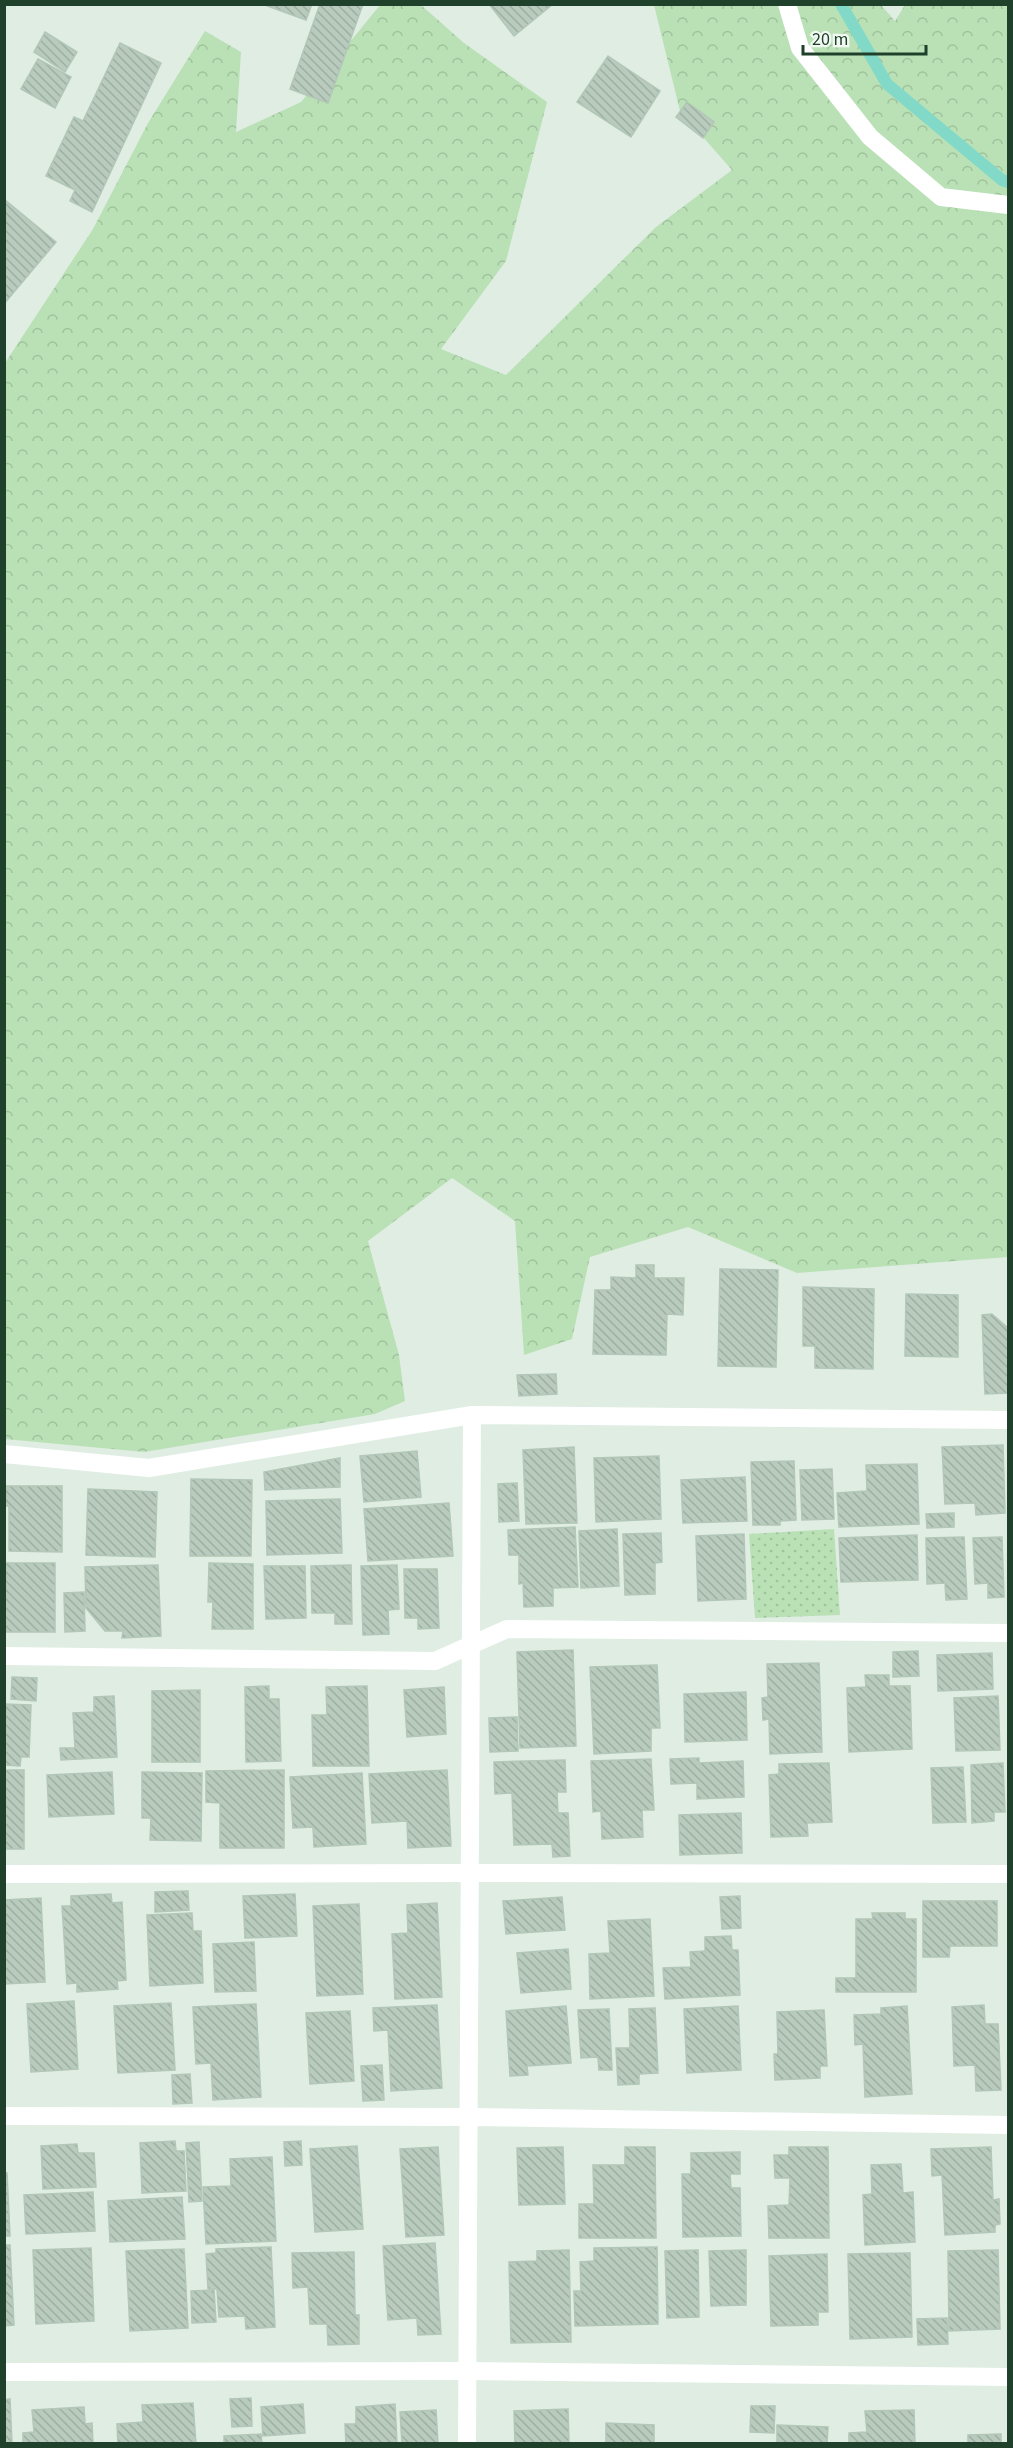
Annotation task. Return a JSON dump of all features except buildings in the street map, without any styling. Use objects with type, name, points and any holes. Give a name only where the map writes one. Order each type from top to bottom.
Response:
[{"type":"street","points":[[787,4],[800,48],[870,137],[941,196],[1008,205]]},
{"type":"street","points":[[467,2444],[472,1415]]},
{"type":"street","points":[[4,1454],[149,1468],[472,1415],[1008,1420]]},
{"type":"street","points":[[4,1656],[435,1660],[507,1629],[1008,1634]]},
{"type":"street","points":[[4,1874],[1008,1874]]},
{"type":"street","points":[[4,2116],[468,2117],[1008,2125]]},
{"type":"street","points":[[4,2372],[467,2371],[1008,2377]]},
{"type":"green space","points":[[380,5],[421,5],[464,43],[547,102],[506,261],[441,349],[506,375],[656,227],[732,170],[680,111],[654,5],[881,5],[895,21],[905,5],[1008,5],[1008,1257],[797,1273],[688,1227],[590,1257],[572,1339],[524,1355],[515,1221],[452,1178],[368,1241],[399,1355],[405,1401],[375,1414],[144,1452],[5,1439],[5,363],[93,229],[148,123],[205,31],[241,52],[236,132],[301,102]]},
{"type":"green space","points":[[834,1529],[840,1615],[755,1618],[749,1534]]},
{"type":"waterway","points":[[841,4],[887,84],[1002,180],[1008,182]]}]
